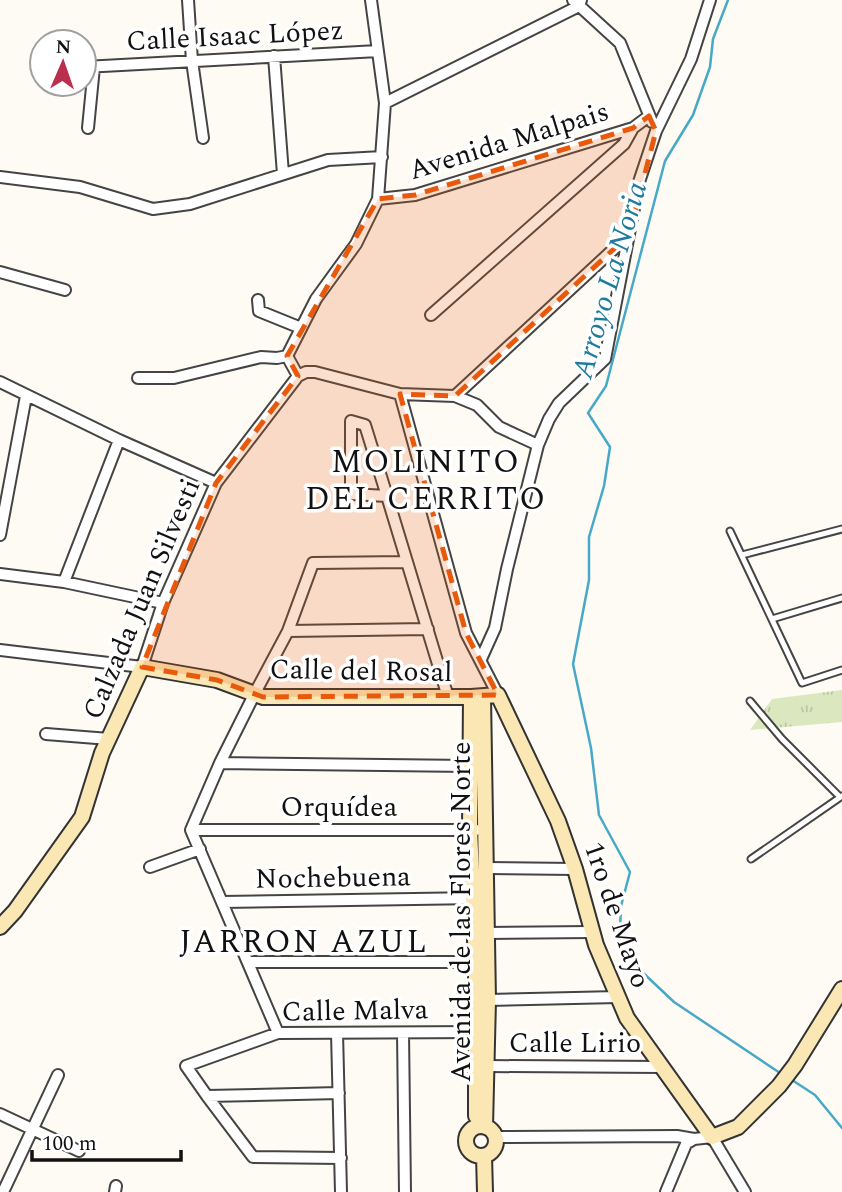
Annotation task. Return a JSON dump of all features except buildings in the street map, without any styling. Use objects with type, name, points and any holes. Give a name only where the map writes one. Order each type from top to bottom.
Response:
[{"type":"street","points":[[188,0],[192,61],[203,138]]},
{"type":"street","points":[[287,356],[316,299],[356,244],[378,199],[385,103],[372,0]]},
{"type":"street","points":[[481,659],[495,628],[538,445],[559,403],[605,359],[639,182],[656,131],[691,59],[710,0]]},
{"type":"street","points":[[385,103],[577,2],[620,43],[656,131]]},
{"type":"street","name":"Calle Isaac López","points":[[98,66],[378,51]]},
{"type":"street","points":[[274,56],[283,174]]},
{"type":"street","points":[[88,98],[88,128]]},
{"type":"street","name":"Avenida Malpais","points":[[378,199],[415,195],[634,128],[649,116]]},
{"type":"street","points":[[431,315],[624,144],[634,128]]},
{"type":"street","points":[[0,177],[80,187],[153,209],[190,204],[328,160],[382,157]]},
{"type":"street","points":[[455,396],[629,235]]},
{"type":"street","points":[[0,272],[65,290]]},
{"type":"street","points":[[258,300],[259,311],[301,328]]},
{"type":"street","points":[[287,356],[298,376],[306,372],[316,372],[400,394],[455,396],[477,405],[499,426],[538,445]]},
{"type":"street","points":[[138,378],[174,378],[261,357],[287,356]]},
{"type":"street","name":"Calzada Juan Silvesti","points":[[0,927],[15,911],[82,817],[102,753],[142,667],[163,603],[216,483],[298,376]]},
{"type":"street","points":[[0,382],[119,440],[216,483]]},
{"type":"street","name":"Avenida de las Flores Norte","points":[[400,394],[466,633],[481,659],[484,696],[486,868],[480,899],[476,962],[489,1133]]},
{"type":"street","points":[[0,535],[26,396]]},
{"type":"street","points":[[387,496],[351,494],[351,421],[365,425],[387,496],[407,562],[428,629],[448,697]]},
{"type":"street","points":[[64,582],[119,440]]},
{"type":"street","points":[[278,1033],[191,830],[220,763],[288,631],[313,564],[407,562]]},
{"type":"street","points":[[0,574],[64,582],[163,603]]},
{"type":"street","points":[[288,631],[428,629]]},
{"type":"street","points":[[0,650],[142,667]]},
{"type":"street","name":"Calle del Rosal","points":[[142,667],[217,680],[263,696],[484,696]]},
{"type":"street","name":"Avenida de las Flores Norte","points":[[484,696],[470,766],[470,830],[487,933],[488,1000],[482,1032],[488,1066],[489,1133]]},
{"type":"street","name":"1ro de Mayo","points":[[484,696],[558,821],[575,869],[596,945],[627,1018],[712,1137]]},
{"type":"street","points":[[46,734],[109,739]]},
{"type":"street","points":[[220,763],[470,766]]},
{"type":"street","name":"Orquídea","points":[[191,830],[486,830]]},
{"type":"street","points":[[150,867],[200,849]]},
{"type":"street","points":[[486,868],[575,869]]},
{"type":"street","name":"Nochebuena","points":[[222,902],[480,899]]},
{"type":"street","points":[[487,933],[592,932]]},
{"type":"street","points":[[248,962],[476,962]]},
{"type":"street","points":[[489,1133],[492,1152],[482,1157],[470,1153],[465,1144],[467,1133],[489,1133],[599,1140],[690,1141],[712,1137],[738,1127],[779,1086],[795,1065],[842,989]]},
{"type":"street","points":[[488,1000],[618,997]]},
{"type":"street","name":"Calle Malva","points":[[207,1096],[186,1066],[278,1033],[482,1032]]},
{"type":"street","points":[[337,1033],[341,1192]]},
{"type":"street","points":[[403,1033],[405,1192]]},
{"type":"street","name":"Calle Lirio","points":[[488,1066],[662,1067]]},
{"type":"street","points":[[3,1192],[58,1074]]},
{"type":"street","points":[[207,1096],[339,1093]]},
{"type":"street","points":[[207,1096],[253,1157],[341,1158]]},
{"type":"street","points":[[0,1114],[79,1151]]},
{"type":"street","points":[[712,1137],[746,1192]]},
{"type":"street","points":[[667,1192],[690,1141]]},
{"type":"street","points":[[480,1192],[482,1157]]},
{"type":"street","points":[[482,1157],[485,1192]]},
{"type":"lane","points":[[742,555],[842,529]]},
{"type":"lane","points":[[730,531],[802,683],[842,670]]},
{"type":"lane","points":[[772,619],[842,598]]},
{"type":"lane","points":[[750,701],[782,739],[841,796],[751,859]]},
{"type":"highlighted area","points":[[649,116],[656,131],[629,235],[455,396],[400,394],[466,633],[498,695],[263,697],[217,680],[142,667],[216,483],[298,376],[287,356],[378,199],[415,195],[633,128]]},
{"type":"green space","points":[[842,690],[842,722],[750,730],[772,699]]},
{"type":"waterway","name":"Arroyo La Noria","points":[[728,0],[713,39],[710,67],[693,115],[665,161],[606,386],[588,413],[610,447],[604,486],[589,537],[589,580],[573,664],[591,748],[599,815],[630,872],[621,906],[620,930],[639,969],[674,1002],[783,1075]]},
{"type":"waterway","name":"Arroyo La Noria","points":[[792,1080],[815,1095],[842,1128]]},
{"type":"district","name":"MOLINITO DEL CERRITO","points":[[426,480]]},
{"type":"district","name":"JARRON AZUL","points":[[304,942]]}]
